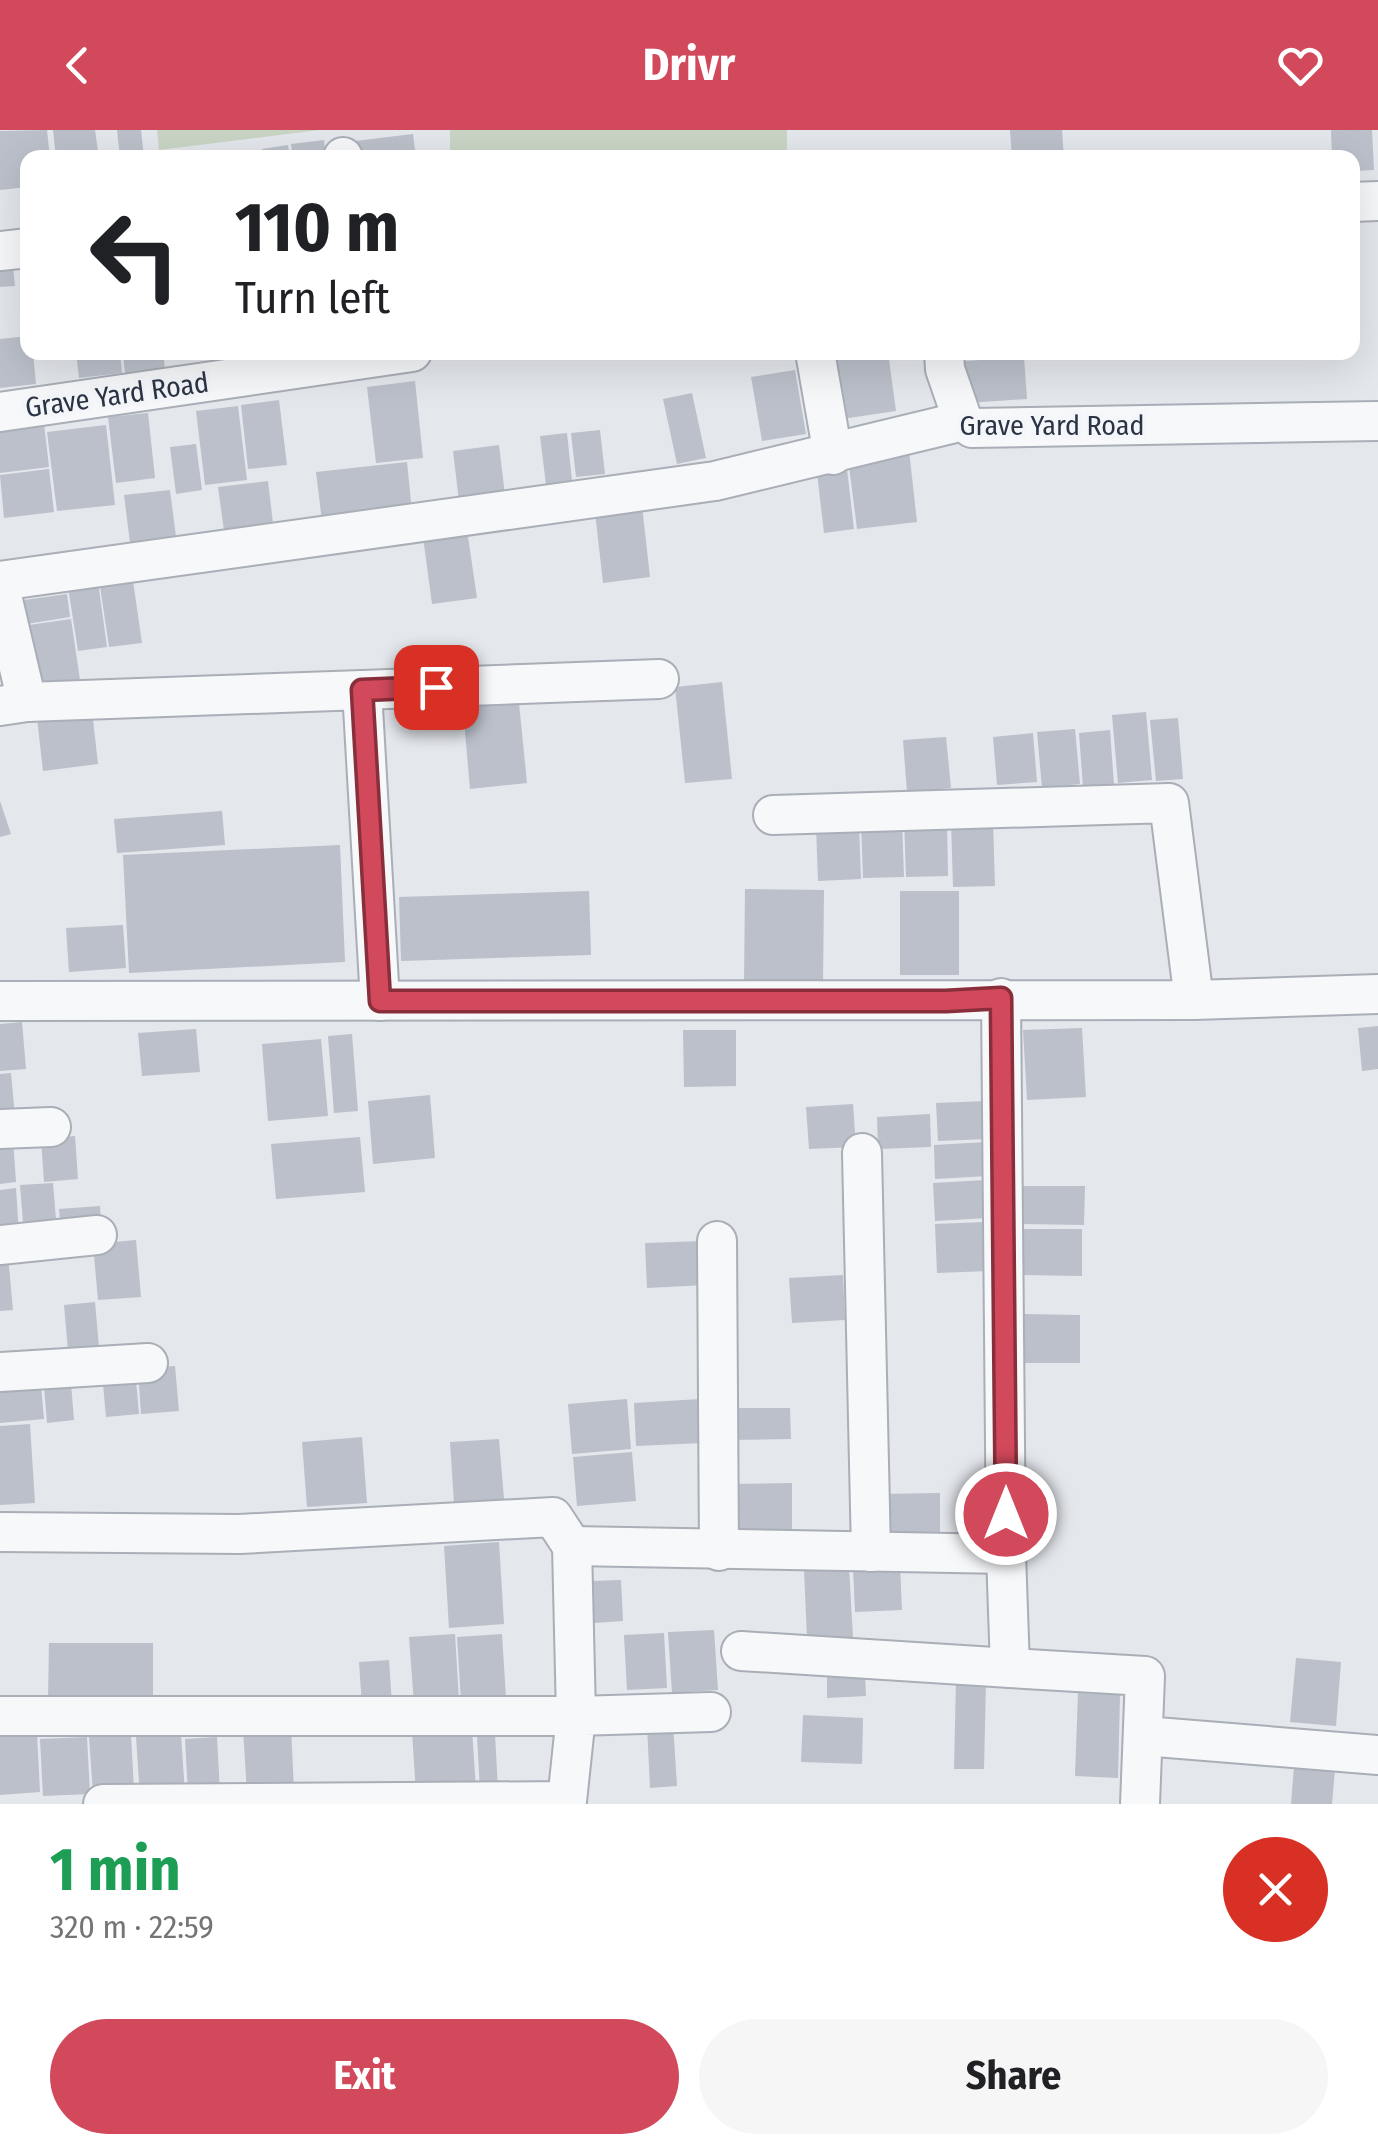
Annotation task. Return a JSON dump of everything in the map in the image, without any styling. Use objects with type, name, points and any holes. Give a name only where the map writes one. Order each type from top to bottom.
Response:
[{"type":"street","name":"Grave Yard Road","points":[[0,412],[357,360]]},
{"type":"street","points":[[816,360],[834,454]]},
{"type":"street","points":[[944,360],[963,421]]},
{"type":"street","name":"Grave Yard Road","points":[[0,584],[715,481],[963,421],[972,428],[1378,421]]},
{"type":"street","points":[[0,584],[14,704],[659,680]]},
{"type":"street","points":[[362,690],[380,1001]]},
{"type":"street","points":[[773,815],[1169,803],[1194,1000]]},
{"type":"street","points":[[0,1001],[1194,1000],[1378,994]]},
{"type":"street","points":[[1001,998],[1010,1668]]},
{"type":"street","points":[[0,1129],[50,1127]]},
{"type":"street","points":[[862,1154],[872,1552]]},
{"type":"street","points":[[0,1246],[97,1236]]},
{"type":"street","points":[[717,1241],[719,1551]]},
{"type":"street","points":[[0,1372],[148,1363]]},
{"type":"street","points":[[0,1532],[240,1534],[554,1517],[572,1546],[576,1716],[567,1801],[102,1804]]},
{"type":"street","points":[[572,1546],[1006,1554]]},
{"type":"street","points":[[742,1652],[1145,1676],[1140,1804]]},
{"type":"street","points":[[0,1716],[576,1716],[711,1712]]},
{"type":"street","points":[[1144,1736],[1378,1756]]},
{"type":"green space","points":[[157,130],[319,130],[159,150]]},
{"type":"green space","points":[[450,130],[787,130],[787,150],[450,150]]},
{"type":"building","points":[[47,130],[49,150],[20,150],[20,188],[0,190],[0,131]]},
{"type":"building","points":[[53,130],[95,130],[98,150],[55,150]]},
{"type":"building","points":[[117,130],[141,130],[143,150],[119,150]]},
{"type":"building","points":[[1010,130],[1062,130],[1063,150],[1011,150]]},
{"type":"building","points":[[1331,130],[1372,130],[1374,170],[1360,171],[1360,150],[1332,150]]},
{"type":"building","points":[[413,134],[415,150],[356,150],[355,141]]},
{"type":"building","points":[[324,140],[325,150],[292,150],[291,144]]},
{"type":"building","points":[[288,145],[289,150],[262,150]]},
{"type":"building","points":[[13,266],[15,286],[0,287],[0,268]]},
{"type":"building","points":[[20,337],[20,360],[34,360],[36,384],[0,388],[0,339]]},
{"type":"building","points":[[77,360],[121,360],[122,373],[79,378]]},
{"type":"building","points":[[124,360],[164,360],[165,370],[125,374]]},
{"type":"building","points":[[834,360],[889,360],[896,411],[842,419]]},
{"type":"building","points":[[1024,360],[1027,399],[968,403],[965,361]]},
{"type":"building","points":[[795,370],[806,434],[762,441],[751,377]]},
{"type":"building","points":[[415,381],[423,458],[376,463],[367,387]]},
{"type":"building","points":[[692,393],[706,458],[677,464],[663,399]]},
{"type":"building","points":[[279,400],[287,465],[248,469],[241,405]]},
{"type":"building","points":[[238,406],[247,480],[205,485],[196,411]]},
{"type":"building","points":[[148,413],[155,478],[116,483],[108,417]]},
{"type":"building","points":[[44,424],[49,467],[0,473],[0,430]]},
{"type":"building","points":[[106,425],[115,505],[57,511],[47,432]]},
{"type":"building","points":[[600,430],[605,474],[576,477],[571,433]]},
{"type":"building","points":[[567,433],[573,490],[547,493],[540,436]]},
{"type":"building","points":[[196,444],[202,490],[176,494],[170,447]]},
{"type":"building","points":[[499,445],[505,495],[459,501],[453,451]]},
{"type":"building","points":[[909,450],[917,522],[857,529],[848,458]]},
{"type":"building","points":[[407,462],[412,511],[322,521],[316,472]]},
{"type":"building","points":[[49,469],[54,512],[4,518],[0,475]]},
{"type":"building","points":[[847,469],[854,529],[824,533],[817,473]]},
{"type":"building","points":[[268,481],[274,532],[225,538],[218,487]]},
{"type":"building","points":[[170,490],[176,537],[130,543],[124,495]]},
{"type":"building","points":[[642,506],[650,577],[603,583],[595,512]]},
{"type":"building","points":[[467,530],[477,598],[432,604],[423,537]]},
{"type":"building","points":[[133,581],[142,643],[109,647],[100,586]]},
{"type":"building","points":[[98,582],[107,647],[78,651],[68,587]]},
{"type":"building","points":[[67,594],[70,617],[27,624],[24,600]]},
{"type":"building","points":[[71,619],[80,680],[39,686],[29,625]]},
{"type":"building","points":[[722,682],[732,779],[685,783],[675,687]]},
{"type":"building","points":[[519,703],[527,783],[470,789],[463,708]]},
{"type":"building","points":[[92,711],[98,764],[43,771],[37,718]]},
{"type":"building","points":[[1146,712],[1152,780],[1118,783],[1112,715]]},
{"type":"building","points":[[1178,718],[1183,779],[1156,781],[1150,720]]},
{"type":"building","points":[[1075,729],[1080,784],[1042,788],[1037,732]]},
{"type":"building","points":[[1110,730],[1114,785],[1083,787],[1079,733]]},
{"type":"building","points":[[1033,733],[1037,782],[997,785],[993,737]]},
{"type":"building","points":[[946,737],[951,788],[907,792],[903,740]]},
{"type":"building","points":[[0,801],[11,834],[0,837]]},
{"type":"building","points":[[222,811],[225,845],[117,853],[114,819]]},
{"type":"building","points":[[947,818],[948,876],[906,877],[904,819]]},
{"type":"building","points":[[902,820],[904,877],[863,878],[861,821]]},
{"type":"building","points":[[993,821],[995,886],[953,887],[951,822]]},
{"type":"building","points":[[859,825],[861,879],[818,881],[816,826]]},
{"type":"building","points":[[340,845],[345,962],[129,973],[123,855]]},
{"type":"building","points":[[745,889],[824,890],[823,985],[744,984]]},
{"type":"building","points":[[589,891],[591,955],[401,961],[399,897]]},
{"type":"building","points":[[900,891],[959,891],[959,975],[900,975]]},
{"type":"building","points":[[123,925],[126,968],[69,972],[66,928]]},
{"type":"building","points":[[22,1022],[26,1069],[0,1071],[0,1024]]},
{"type":"building","points":[[1378,1026],[1378,1069],[1362,1071],[1358,1028]]},
{"type":"building","points":[[1082,1028],[1086,1097],[1027,1100],[1023,1030]]},
{"type":"building","points":[[196,1029],[200,1072],[142,1076],[138,1033]]},
{"type":"building","points":[[683,1030],[736,1030],[736,1086],[684,1087]]},
{"type":"building","points":[[352,1034],[358,1111],[334,1113],[328,1036]]},
{"type":"building","points":[[321,1039],[328,1116],[268,1121],[262,1044]]},
{"type":"building","points":[[11,1073],[15,1117],[0,1119],[0,1074]]},
{"type":"building","points":[[430,1095],[435,1158],[373,1164],[368,1101]]},
{"type":"building","points":[[987,1101],[989,1139],[938,1141],[936,1103]]},
{"type":"building","points":[[853,1104],[856,1147],[809,1149],[806,1107]]},
{"type":"building","points":[[930,1114],[931,1147],[878,1149],[877,1117]]},
{"type":"building","points":[[75,1136],[78,1179],[44,1182],[41,1139]]},
{"type":"building","points":[[360,1137],[365,1192],[276,1199],[271,1144]]},
{"type":"building","points":[[0,1139],[13,1139],[16,1182],[0,1184]]},
{"type":"building","points":[[987,1142],[989,1176],[935,1179],[934,1145]]},
{"type":"building","points":[[986,1180],[988,1218],[935,1221],[933,1183]]},
{"type":"building","points":[[53,1183],[57,1232],[24,1235],[20,1185]]},
{"type":"building","points":[[1023,1186],[1085,1186],[1084,1225],[1023,1224]]},
{"type":"building","points":[[16,1188],[19,1234],[0,1235],[0,1190]]},
{"type":"building","points":[[100,1206],[101,1226],[61,1229],[59,1209]]},
{"type":"building","points":[[986,1222],[988,1271],[937,1273],[935,1224]]},
{"type":"building","points":[[1022,1229],[1082,1229],[1082,1276],[1022,1275]]},
{"type":"building","points":[[136,1240],[141,1297],[98,1300],[93,1244]]},
{"type":"building","points":[[704,1241],[706,1285],[647,1288],[645,1243]]},
{"type":"building","points":[[8,1256],[13,1310],[0,1311],[0,1257]]},
{"type":"building","points":[[843,1275],[845,1320],[792,1323],[789,1278]]},
{"type":"building","points":[[95,1302],[99,1347],[68,1350],[64,1305]]},
{"type":"building","points":[[1024,1314],[1080,1315],[1080,1363],[1023,1363]]},
{"type":"building","points":[[175,1366],[179,1411],[141,1414],[138,1369]]},
{"type":"building","points":[[135,1370],[139,1414],[106,1417],[102,1373]]},
{"type":"building","points":[[70,1371],[74,1420],[47,1423],[43,1374]]},
{"type":"building","points":[[40,1375],[44,1419],[0,1423],[0,1378]]},
{"type":"building","points":[[627,1399],[631,1449],[572,1454],[568,1404]]},
{"type":"building","points":[[700,1399],[702,1443],[636,1446],[634,1403]]},
{"type":"building","points":[[731,1408],[790,1408],[791,1439],[732,1440]]},
{"type":"building","points":[[30,1424],[35,1503],[0,1505],[0,1426]]},
{"type":"building","points":[[362,1437],[367,1503],[307,1507],[302,1442]]},
{"type":"building","points":[[499,1439],[504,1499],[454,1503],[450,1442]]},
{"type":"building","points":[[632,1452],[636,1501],[577,1506],[573,1457]]},
{"type":"building","points":[[792,1483],[792,1532],[732,1533],[732,1484]]},
{"type":"building","points":[[940,1493],[940,1532],[881,1533],[880,1494]]},
{"type":"building","points":[[499,1542],[504,1624],[449,1628],[444,1546]]},
{"type":"building","points":[[900,1565],[902,1610],[855,1612],[853,1568]]},
{"type":"building","points":[[849,1567],[853,1637],[807,1639],[804,1569]]},
{"type":"building","points":[[621,1580],[623,1621],[594,1623],[591,1581]]},
{"type":"building","points":[[714,1630],[718,1690],[672,1693],[668,1632]]},
{"type":"building","points":[[664,1633],[667,1688],[627,1690],[624,1635]]},
{"type":"building","points":[[455,1634],[459,1701],[414,1704],[409,1637]]},
{"type":"building","points":[[502,1634],[506,1698],[461,1701],[457,1637]]},
{"type":"building","points":[[49,1643],[153,1643],[153,1700],[48,1699]]},
{"type":"building","points":[[1296,1658],[1341,1662],[1336,1726],[1290,1722]]},
{"type":"building","points":[[389,1660],[392,1704],[362,1706],[359,1662]]},
{"type":"building","points":[[865,1675],[866,1696],[827,1698],[827,1676]]},
{"type":"building","points":[[956,1680],[986,1681],[984,1769],[954,1769]]},
{"type":"building","points":[[1078,1693],[1120,1695],[1118,1778],[1075,1776]]},
{"type":"building","points":[[803,1715],[863,1718],[862,1764],[801,1762]]},
{"type":"building","points":[[673,1723],[677,1786],[650,1788],[647,1725]]},
{"type":"building","points":[[291,1726],[294,1791],[247,1793],[243,1729]]},
{"type":"building","points":[[472,1728],[476,1790],[416,1794],[412,1731]]},
{"type":"building","points":[[37,1734],[40,1792],[0,1795],[0,1736]]},
{"type":"building","points":[[181,1734],[185,1794],[140,1797],[136,1737]]},
{"type":"building","points":[[131,1735],[134,1790],[93,1793],[89,1737]]},
{"type":"building","points":[[495,1735],[498,1789],[480,1790],[477,1736]]},
{"type":"building","points":[[87,1737],[90,1794],[43,1796],[40,1739]]},
{"type":"building","points":[[217,1737],[220,1792],[188,1794],[185,1739]]},
{"type":"building","points":[[1294,1766],[1335,1769],[1332,1804],[1291,1804]]},
{"type":"route","points":[[436,687],[362,690],[380,1001],[1001,998],[1006,1514]]}]
